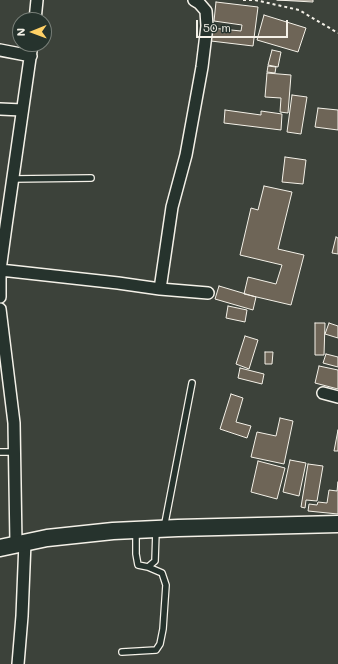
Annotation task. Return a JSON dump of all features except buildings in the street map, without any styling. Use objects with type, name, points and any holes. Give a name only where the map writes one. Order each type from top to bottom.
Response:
[{"type":"main road","points":[[0,548],[54,537],[136,530],[338,524]]},
{"type":"street","points":[[36,12],[37,0]]},
{"type":"street","points":[[160,289],[172,207],[186,155],[207,26],[206,11],[194,0]]},
{"type":"street","points":[[0,50],[31,56]]},
{"type":"street","points":[[0,297],[0,270],[31,52]]},
{"type":"street","points":[[0,109],[22,110]]},
{"type":"street","points":[[0,270],[160,289],[208,293]]},
{"type":"street","points":[[0,309],[14,423],[14,452],[20,543],[22,616],[18,664]]},
{"type":"street","points":[[323,393],[338,397]]},
{"type":"lane","points":[[13,179],[92,178]]},
{"type":"lane","points":[[148,567],[155,561],[160,529],[192,383]]},
{"type":"lane","points":[[0,452],[14,452]]},
{"type":"lane","points":[[122,652],[156,650],[160,644],[164,629],[166,585],[162,574],[148,567],[138,565],[136,554],[136,530]]},
{"type":"path","points":[[243,0],[255,0],[299,10],[338,33]]}]
